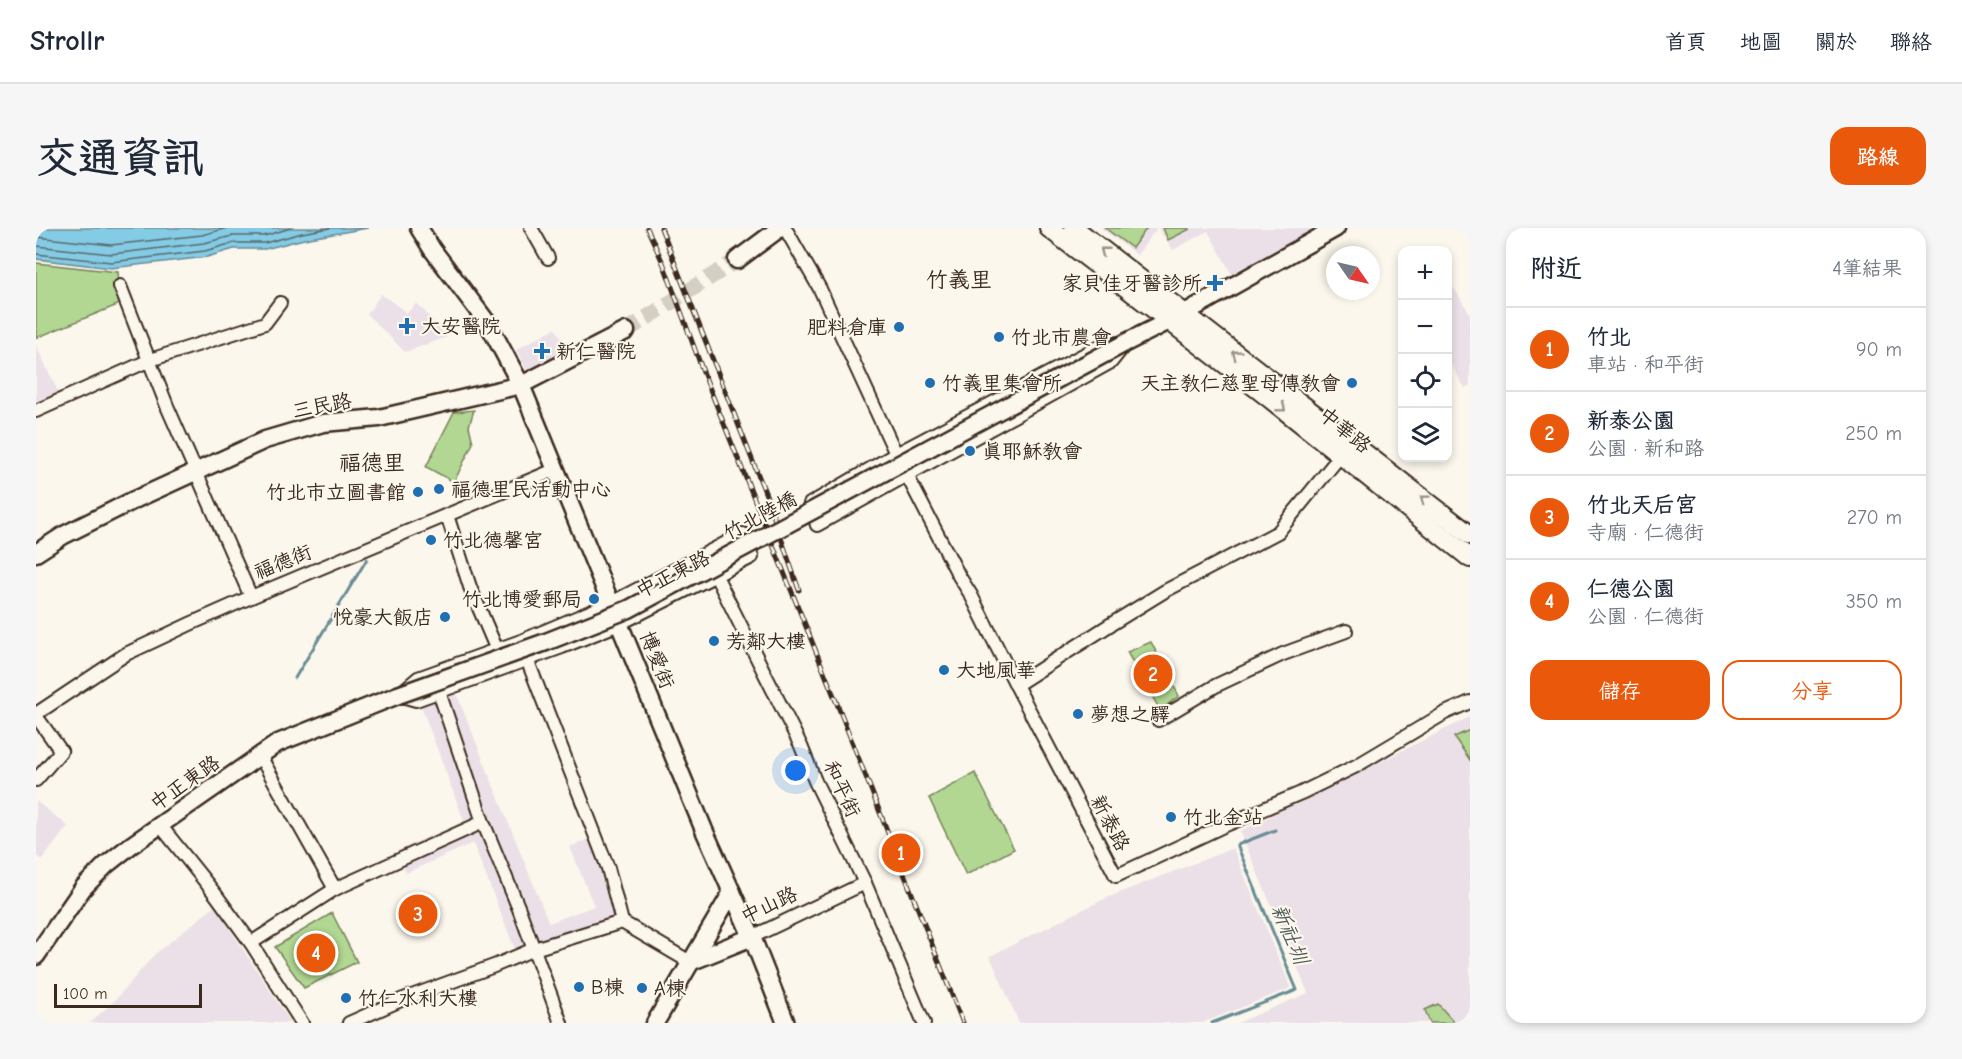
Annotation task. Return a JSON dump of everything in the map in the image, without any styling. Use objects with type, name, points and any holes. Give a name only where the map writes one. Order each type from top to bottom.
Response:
[{"type":"main road","name":"中華路","points":[[1049,228],[1176,317],[1470,535]]},
{"type":"main road","name":"中華路","points":[[1074,228],[1340,456],[1470,558]]},
{"type":"street","name":"博愛街","points":[[419,228],[489,325],[521,385],[786,1023]]},
{"type":"street","points":[[531,228],[548,258]]},
{"type":"street","points":[[737,260],[780,228]]},
{"type":"street","name":"新泰路","points":[[785,228],[820,289],[896,454],[1116,876],[1356,766],[1445,712],[1470,702]]},
{"type":"street","points":[[1127,342],[1111,362],[906,473],[817,525],[810,504],[896,454],[1102,345],[1127,342],[1176,317],[1336,228]]},
{"type":"street","points":[[120,286],[196,473],[251,597]]},
{"type":"street","points":[[36,411],[150,360],[265,323],[279,303]]},
{"type":"street","name":"三民路","points":[[36,553],[64,535],[154,490],[265,440],[323,423],[379,418],[521,385],[626,331]]},
{"type":"street","name":"竹北陸橋","points":[[398,695],[546,642],[629,609],[1127,342]]},
{"type":"street","points":[[1016,685],[1165,591],[1278,532],[1340,456]]},
{"type":"street","name":"福德街","points":[[36,715],[126,654],[251,597],[557,469]]},
{"type":"street","points":[[447,515],[470,586],[503,668]]},
{"type":"street","name":"中正東路","points":[[36,956],[83,888],[106,865],[278,743],[398,695],[418,678],[521,641],[611,603],[743,534],[752,557],[619,624],[416,700],[398,695]]},
{"type":"street","name":"和平街","points":[[716,576],[801,746],[815,781],[865,883],[924,1023]]},
{"type":"street","points":[[1158,720],[1217,684],[1283,654],[1346,631]]},
{"type":"street","points":[[521,641],[608,868],[622,922],[690,962]]},
{"type":"street","points":[[438,692],[483,822],[561,1023]]},
{"type":"street","points":[[36,715],[61,750],[36,780]]},
{"type":"street","points":[[260,756],[335,889]]},
{"type":"street","points":[[251,944],[335,889],[483,822]]},
{"type":"street","points":[[160,825],[216,895],[302,1023]]},
{"type":"street","name":"中山路","points":[[690,962],[752,937],[865,883]]},
{"type":"street","name":"中山路","points":[[655,1023],[732,892]]},
{"type":"street","points":[[350,1023],[401,1000],[534,949],[622,922]]},
{"type":"shaded area","points":[[1101,228],[1157,228],[1137,255]]},
{"type":"shaded area","points":[[1158,228],[1322,228],[1234,278],[1208,231],[1173,250]]},
{"type":"shaded area","points":[[1454,288],[1470,314],[1470,385],[1465,388],[1452,366],[1452,289]]},
{"type":"shaded area","name":"大安醫院","points":[[381,294],[407,313],[417,303],[447,337],[405,352],[367,314]]},
{"type":"shaded area","name":"新仁醫院","points":[[555,328],[569,352],[529,374],[516,350]]},
{"type":"shaded area","points":[[36,345],[61,398],[36,410]]},
{"type":"shaded area","points":[[455,690],[549,923],[594,906],[570,847],[591,838],[616,913],[612,922],[516,952],[473,843],[406,873],[397,851],[464,821],[420,703]]},
{"type":"shaded area","points":[[1470,717],[1470,1023],[1237,1023],[1308,993],[1240,831]]},
{"type":"shaded area","points":[[36,801],[68,826],[42,860],[36,856]]},
{"type":"shaded area","points":[[1233,848],[1291,988],[1202,1023],[1019,1023],[990,956],[1104,899]]},
{"type":"shaded area","points":[[215,906],[291,1023],[90,1023],[116,999],[154,955]]},
{"type":"green space","points":[[1105,228],[1147,228],[1132,248]]},
{"type":"green space","points":[[1163,228],[1189,228],[1190,229],[1168,240]]},
{"type":"green space","points":[[36,263],[118,272],[120,304],[36,338]]},
{"type":"green space","points":[[474,410],[469,426],[473,443],[454,482],[426,467],[454,412]]},
{"type":"green space","points":[[1151,642],[1179,696],[1160,710],[1127,652]]},
{"type":"green space","points":[[1470,730],[1470,760],[1454,737]]},
{"type":"green space","points":[[975,773],[1014,849],[966,875],[929,798]]},
{"type":"green space","points":[[332,913],[357,962],[304,988],[275,947]]},
{"type":"green space","points":[[1438,1004],[1455,1023],[1430,1023],[1425,1010]]},
{"type":"water","points":[[36,228],[368,228],[304,239],[265,249],[234,249],[207,257],[111,268],[36,259]]},
{"type":"waterway","points":[[295,678],[367,559]]},
{"type":"waterway","name":"新社圳","points":[[1212,1023],[1297,990],[1237,845],[1275,830]]},
{"type":"tunnel","points":[[626,331],[737,260]]},
{"type":"railway","points":[[647,228],[664,265],[705,377],[963,1023]]},
{"type":"railway","points":[[661,228],[768,500],[799,590]]},
{"type":"place","name":"家貝佳牙醫診所","points":[[1215,283]]},
{"type":"place","name":"大安醫院","points":[[407,326]]},
{"type":"place","name":"肥料倉庫","points":[[899,327]]},
{"type":"place","name":"竹北市農會","points":[[999,337]]},
{"type":"place","name":"新仁醫院","points":[[542,351]]},
{"type":"place","name":"竹義里集會所","points":[[930,383]]},
{"type":"place","name":"天主教仁慈聖母傳教會","points":[[1352,383]]},
{"type":"place","name":"真耶穌教會","points":[[970,451]]},
{"type":"place","name":"福德里民活動中心","points":[[439,489]]},
{"type":"place","name":"竹北市立圖書館","points":[[418,492]]},
{"type":"place","name":"竹北德馨宮","points":[[431,540]]},
{"type":"place","name":"竹北博愛郵局","points":[[594,599]]},
{"type":"place","name":"悅豪大飯店","points":[[445,617]]},
{"type":"place","name":"芳鄰大樓","points":[[714,641]]},
{"type":"place","name":"大地風華","points":[[944,670]]},
{"type":"place","name":"新泰公園","points":[[1153,674]]},
{"type":"place","name":"夢想之驛","points":[[1078,714]]},
{"type":"place","name":"竹北金站","points":[[1171,817]]},
{"type":"place","name":"竹北","points":[[901,853]]},
{"type":"place","name":"竹北天后宮","points":[[418,914]]},
{"type":"place","name":"仁德公園","points":[[316,953]]},
{"type":"place","name":"B棟","points":[[579,987]]},
{"type":"place","name":"A棟","points":[[642,988]]},
{"type":"place","name":"竹仁水利大樓","points":[[346,998]]},
{"type":"district","name":"竹義里","points":[[959,280]]},
{"type":"district","name":"福德里","points":[[372,463]]}]
